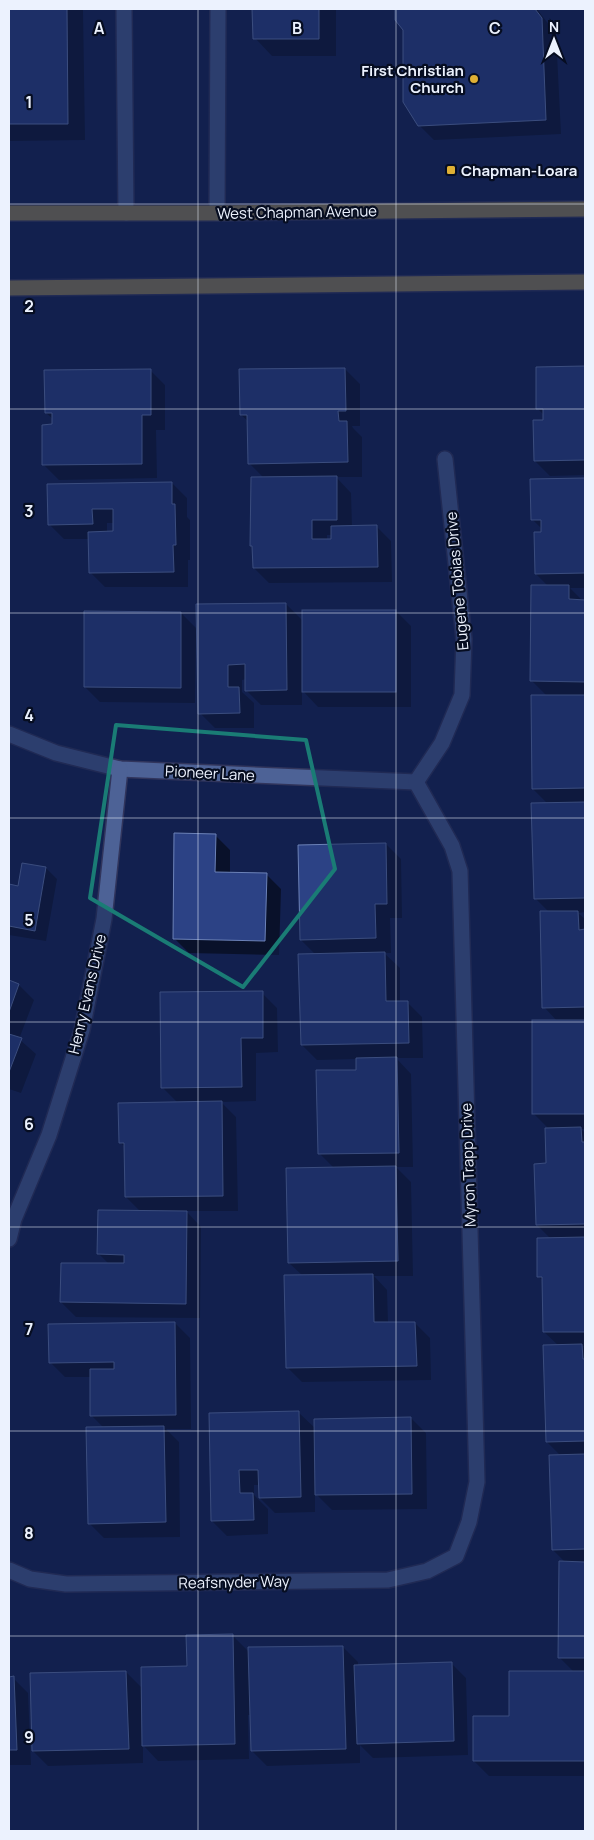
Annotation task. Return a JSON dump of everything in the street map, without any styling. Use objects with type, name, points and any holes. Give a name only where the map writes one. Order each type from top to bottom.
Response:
[{"type":"main road","name":"West Chapman Avenue","points":[[9,213],[585,209]]},
{"type":"main road","points":[[9,288],[585,282]]},
{"type":"street","points":[[124,9],[126,213]]},
{"type":"street","points":[[217,213],[218,9]]},
{"type":"street","name":"Eugene Tobias Drive","points":[[416,782],[442,743],[462,695],[464,640],[445,459]]},
{"type":"street","name":"Pioneer Lane","points":[[9,734],[56,753],[120,769],[416,782]]},
{"type":"street","name":"Henry Evans Drive","points":[[9,1239],[14,1219],[49,1135],[82,1030],[104,919],[120,769]]},
{"type":"street","name":"Myron Trapp Drive","points":[[416,782],[452,846],[460,871],[477,1482],[469,1522],[456,1556]]},
{"type":"street","name":"Reafsnyder Way","points":[[9,1570],[30,1579],[66,1584],[388,1580],[427,1571],[456,1556]]},
{"type":"highlighted area","points":[[116,725],[306,740],[335,869],[243,987],[90,898]]},
{"type":"building","points":[[9,9],[67,9],[68,124],[9,124]]},
{"type":"building","points":[[252,9],[319,9],[319,39],[253,39]]},
{"type":"building","name":"First Christian Church","points":[[395,9],[535,9],[542,18],[546,120],[418,126],[403,102],[403,30],[395,20]]},
{"type":"building","points":[[585,366],[585,460],[534,461],[533,420],[543,420],[543,409],[536,409],[536,367]]},
{"type":"building","points":[[345,368],[346,411],[338,411],[339,421],[347,421],[348,462],[248,464],[247,415],[240,415],[239,369]]},
{"type":"building","points":[[151,369],[151,415],[142,415],[142,464],[42,465],[42,425],[52,424],[52,413],[45,413],[44,370]]},
{"type":"building","points":[[337,476],[337,520],[312,520],[312,539],[331,539],[331,526],[377,525],[378,567],[253,568],[252,546],[250,546],[251,477]]},
{"type":"building","points":[[585,478],[585,573],[535,574],[534,532],[541,532],[541,520],[531,520],[530,479]]},
{"type":"building","points":[[172,482],[172,504],[175,504],[176,545],[173,545],[174,572],[89,573],[88,532],[113,531],[113,509],[92,509],[93,524],[48,525],[47,484]]},
{"type":"building","points":[[531,585],[569,585],[569,599],[585,600],[585,682],[530,681]]},
{"type":"building","points":[[286,603],[287,690],[245,691],[245,664],[228,665],[228,687],[239,687],[240,713],[198,714],[196,604]]},
{"type":"building","points":[[302,610],[396,610],[396,692],[302,692]]},
{"type":"building","points":[[84,611],[181,612],[181,688],[84,687]]},
{"type":"building","points":[[531,695],[585,695],[585,788],[532,789]]},
{"type":"building","points":[[585,802],[585,898],[534,899],[531,803]]},
{"type":"building","points":[[174,833],[216,834],[215,872],[267,873],[265,941],[173,939]]},
{"type":"building","points":[[386,843],[387,904],[375,904],[376,938],[300,940],[298,845]]},
{"type":"building","points":[[22,863],[46,867],[35,931],[9,926],[9,884],[18,886]]},
{"type":"building","points":[[540,911],[578,911],[579,930],[585,929],[585,1007],[542,1008]]},
{"type":"building","points":[[385,952],[386,1001],[408,1001],[409,1043],[301,1045],[298,954]]},
{"type":"building","points":[[9,980],[19,984],[9,1012]]},
{"type":"building","points":[[263,991],[263,1038],[241,1038],[242,1087],[161,1088],[160,992]]},
{"type":"building","points":[[532,1020],[585,1020],[585,1114],[532,1114]]},
{"type":"building","points":[[9,1034],[22,1038],[9,1072]]},
{"type":"building","points":[[397,1057],[399,1153],[318,1154],[316,1070],[356,1070],[356,1058]]},
{"type":"building","points":[[222,1101],[223,1196],[125,1197],[124,1143],[119,1143],[118,1103]]},
{"type":"building","points":[[581,1127],[582,1142],[585,1142],[585,1224],[536,1225],[534,1164],[546,1163],[545,1128]]},
{"type":"building","points":[[396,1166],[398,1261],[288,1263],[286,1168]]},
{"type":"building","points":[[98,1210],[187,1211],[186,1304],[60,1302],[61,1263],[124,1263],[124,1255],[97,1254]]},
{"type":"building","points":[[585,1237],[585,1332],[543,1332],[542,1277],[537,1277],[537,1238]]},
{"type":"building","points":[[373,1274],[374,1322],[415,1322],[417,1366],[286,1368],[284,1275]]},
{"type":"building","points":[[175,1322],[176,1415],[90,1416],[90,1369],[114,1369],[114,1362],[49,1363],[48,1324]]},
{"type":"building","points":[[582,1344],[583,1359],[585,1359],[585,1441],[546,1442],[543,1345]]},
{"type":"building","points":[[299,1411],[301,1497],[259,1498],[258,1470],[239,1470],[240,1493],[253,1493],[254,1520],[211,1521],[209,1413]]},
{"type":"building","points":[[411,1417],[412,1494],[315,1495],[314,1419]]},
{"type":"building","points":[[164,1426],[166,1522],[88,1524],[86,1427]]},
{"type":"building","points":[[585,1454],[585,1549],[552,1550],[549,1455]]},
{"type":"building","points":[[559,1561],[585,1562],[585,1658],[558,1658]]},
{"type":"building","points":[[233,1634],[235,1744],[142,1746],[141,1667],[187,1666],[186,1635]]},
{"type":"building","points":[[343,1646],[346,1749],[251,1751],[248,1647]]},
{"type":"building","points":[[452,1662],[454,1741],[357,1744],[354,1665]]},
{"type":"building","points":[[126,1671],[129,1749],[32,1751],[30,1673]]},
{"type":"building","points":[[509,1671],[585,1671],[585,1761],[473,1761],[473,1716],[509,1716]]},
{"type":"building","points":[[14,1676],[17,1750],[9,1750],[9,1677]]},
{"type":"place","name":"First Christian Church","points":[[474,79]]},
{"type":"place","name":"Chapman-Loara","points":[[451,170]]}]
